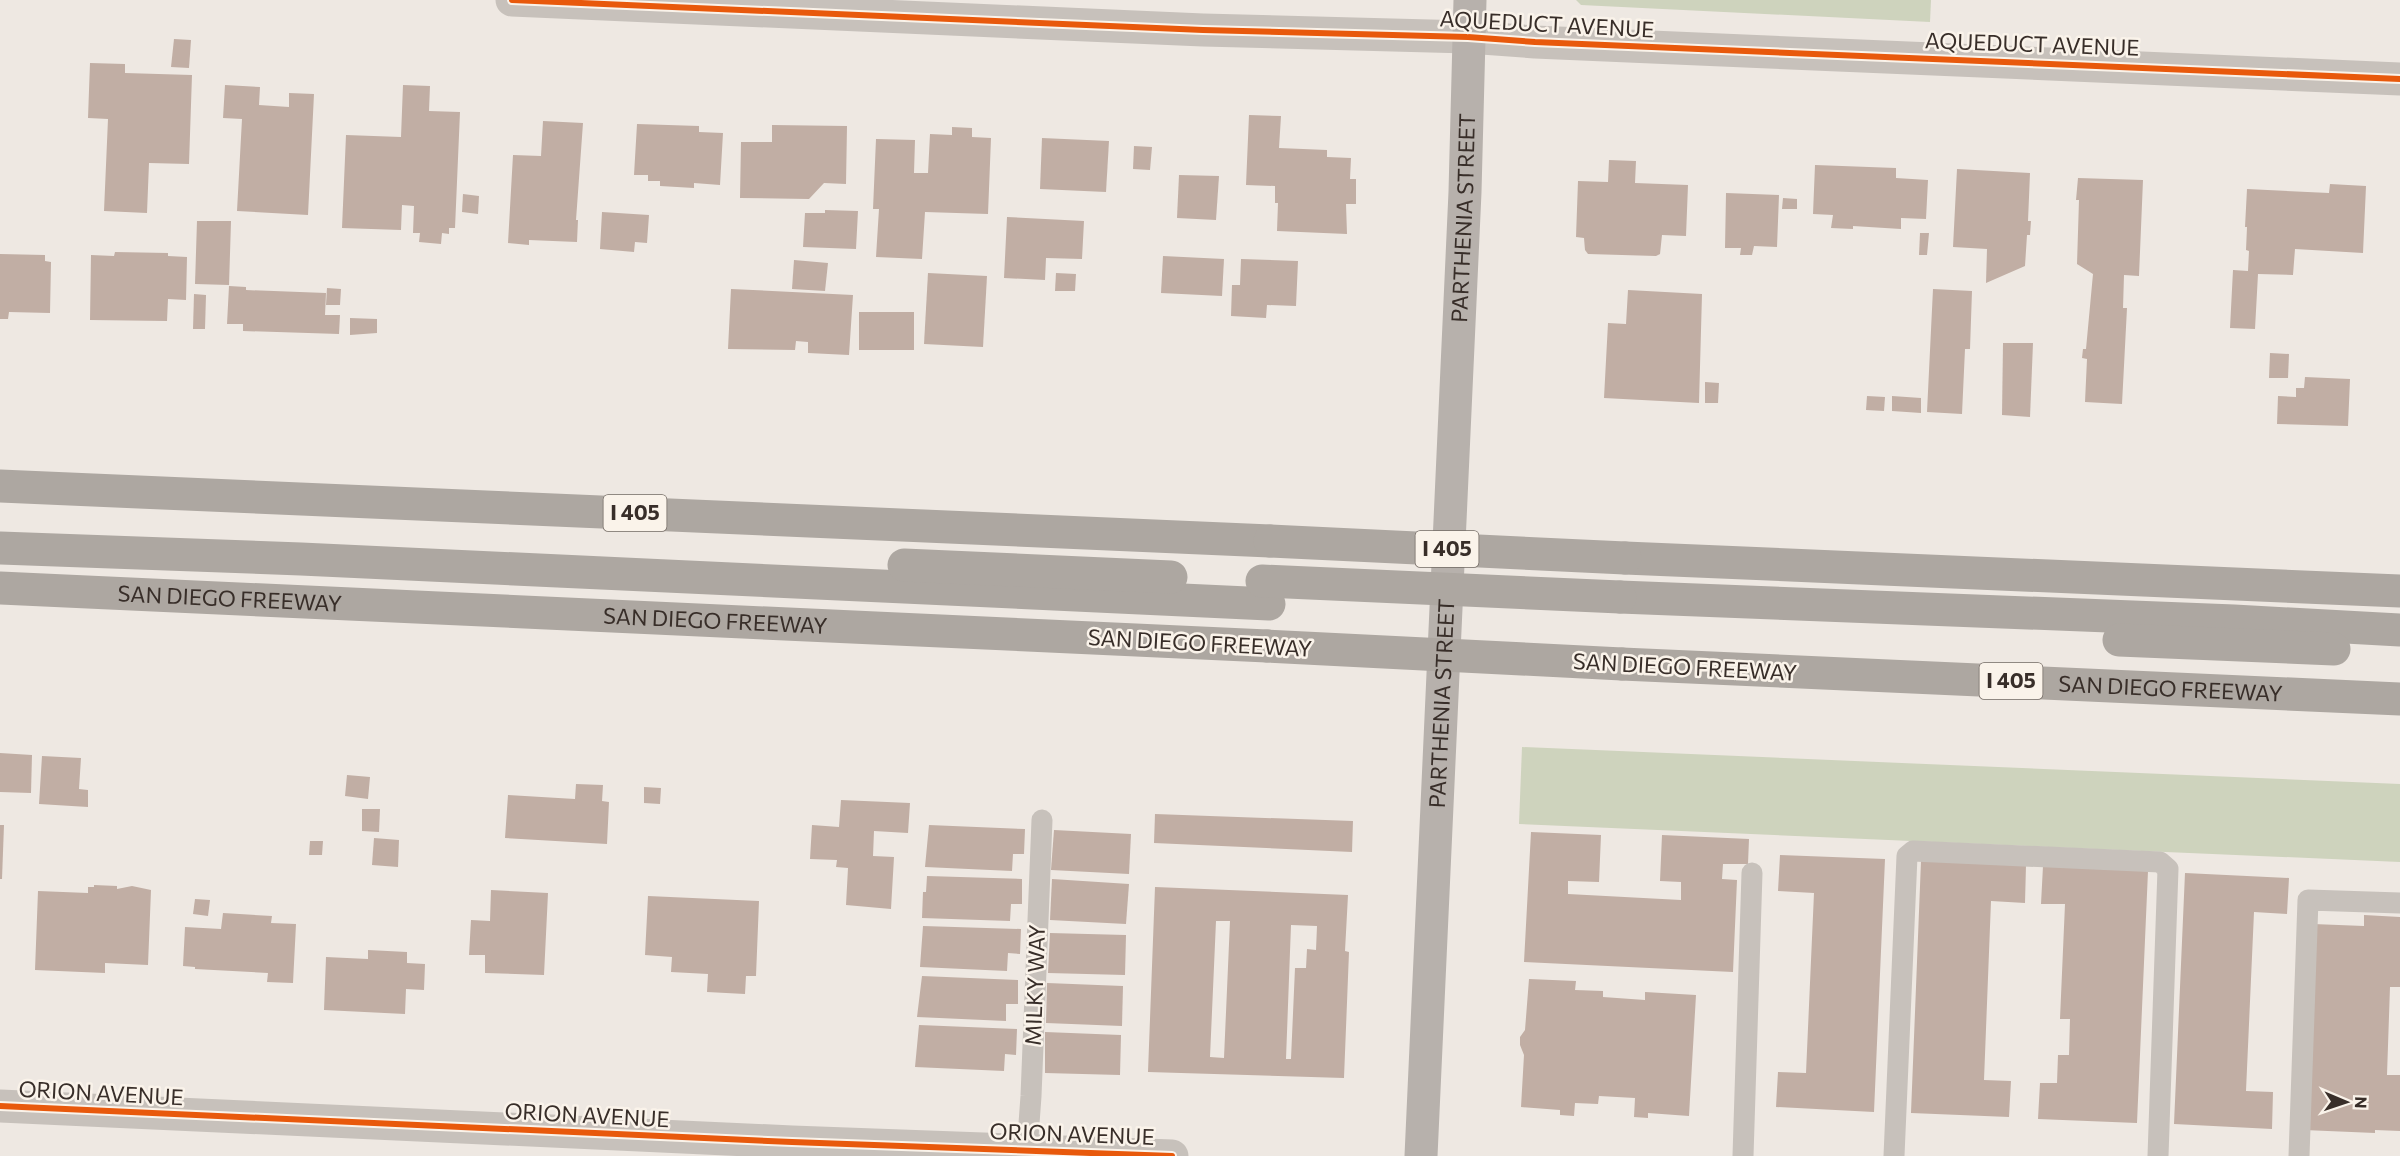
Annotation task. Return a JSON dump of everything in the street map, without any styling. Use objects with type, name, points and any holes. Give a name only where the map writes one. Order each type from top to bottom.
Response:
[{"type":"highway","name":"I 405","points":[[0,486],[2400,591]]},
{"type":"highway","points":[[0,527],[1266,593]]},
{"type":"highway","points":[[0,548],[1266,593],[1621,608],[2400,630]]},
{"type":"highway","name":"SAN DIEGO FREEWAY","points":[[0,588],[2400,699]]},
{"type":"highway","points":[[1621,608],[2400,652]]},
{"type":"main road","name":"PARTHENIA STREET","points":[[1420,1156],[1465,192],[1470,0]]},
{"type":"street","name":"AQUEDUCT AVENUE","points":[[512,0],[1203,30],[1468,38],[2400,79]]},
{"type":"street","name":"ORION AVENUE","points":[[0,1106],[780,1142],[1172,1156]]},
{"type":"lane","name":"MILKY WAY","points":[[1027,1151],[1042,820]]},
{"type":"lane","points":[[1894,1156],[1907,856],[1913,851],[2160,862],[2168,869],[2158,1156]]},
{"type":"lane","points":[[1743,1156],[1752,873]]},
{"type":"lane","points":[[2299,1156],[2308,900],[2400,903]]},
{"type":"green space","points":[[1576,0],[1931,0],[1930,22],[1581,5]]},
{"type":"green space","points":[[1522,747],[2400,784],[2400,862],[1519,824]]},
{"type":"building","points":[[174,39],[191,40],[189,68],[171,67]]},
{"type":"building","points":[[90,63],[125,64],[125,73],[192,75],[189,164],[149,163],[147,213],[104,211],[108,119],[88,118]]},
{"type":"building","points":[[225,85],[260,87],[259,105],[289,107],[289,93],[314,94],[308,215],[237,211],[242,119],[223,118]]},
{"type":"building","points":[[403,85],[430,86],[429,111],[460,112],[455,228],[449,228],[449,234],[442,233],[441,244],[419,242],[420,233],[413,233],[414,206],[402,205],[401,230],[342,228],[346,135],[401,137]]},
{"type":"building","points":[[1249,115],[1281,116],[1279,148],[1327,150],[1327,157],[1351,158],[1350,179],[1356,179],[1356,204],[1346,204],[1347,234],[1277,231],[1278,203],[1275,203],[1275,186],[1246,185]]},
{"type":"building","points":[[543,121],[583,123],[576,220],[578,220],[577,242],[529,240],[529,245],[508,243],[513,155],[541,156]]},
{"type":"building","points":[[637,124],[699,126],[699,132],[723,133],[720,185],[694,183],[694,188],[660,186],[660,181],[648,181],[648,175],[634,175]]},
{"type":"building","points":[[772,125],[847,126],[846,184],[824,183],[809,199],[740,198],[741,142],[772,142]]},
{"type":"building","points":[[952,127],[972,128],[972,137],[991,138],[988,214],[925,212],[922,259],[876,257],[879,209],[873,209],[876,139],[915,140],[914,173],[928,173],[930,134],[952,135]]},
{"type":"building","points":[[1042,138],[1109,141],[1106,192],[1040,189]]},
{"type":"building","points":[[1134,146],[1152,147],[1150,170],[1133,169]]},
{"type":"building","points":[[1609,160],[1636,161],[1635,183],[1688,185],[1686,236],[1662,235],[1660,254],[1656,256],[1588,254],[1585,250],[1584,238],[1576,237],[1578,181],[1608,182]]},
{"type":"building","points":[[1815,165],[1896,168],[1896,178],[1928,180],[1926,219],[1901,218],[1901,229],[1853,226],[1853,229],[1831,228],[1833,215],[1813,214]]},
{"type":"building","points":[[1957,169],[2030,173],[2028,221],[2031,221],[2030,235],[2027,235],[2025,266],[1986,283],[1987,249],[1953,247]]},
{"type":"building","points":[[1179,175],[1219,176],[1216,220],[1177,218]]},
{"type":"building","points":[[2078,178],[2143,180],[2139,276],[2124,275],[2123,308],[2127,308],[2122,404],[2085,402],[2087,359],[2082,358],[2083,349],[2086,349],[2093,274],[2077,264]]},
{"type":"building","points":[[2330,184],[2366,186],[2363,253],[2295,249],[2293,275],[2258,274],[2255,329],[2230,328],[2233,270],[2248,271],[2249,251],[2246,250],[2247,227],[2245,227],[2247,189],[2329,193]]},
{"type":"building","points":[[1726,193],[1779,195],[1777,247],[1754,246],[1752,255],[1740,255],[1741,248],[1725,248]]},
{"type":"building","points":[[463,194],[479,196],[478,214],[462,212]]},
{"type":"building","points":[[1783,198],[1797,199],[1797,209],[1782,209]]},
{"type":"building","points":[[825,210],[858,211],[856,249],[803,247],[805,213],[825,213]]},
{"type":"building","points":[[602,212],[649,215],[647,243],[635,242],[634,252],[600,249]]},
{"type":"building","points":[[1007,217],[1084,221],[1082,259],[1046,258],[1045,280],[1004,278]]},
{"type":"building","points":[[197,221],[231,221],[229,285],[195,284]]},
{"type":"building","points":[[1920,233],[1929,233],[1927,255],[1919,255]]},
{"type":"building","points":[[115,252],[168,253],[168,256],[187,257],[186,300],[168,299],[167,321],[90,320],[91,255],[114,256]]},
{"type":"building","points":[[0,254],[45,255],[45,261],[51,262],[50,313],[9,312],[8,319],[0,319]]},
{"type":"building","points":[[1163,256],[1224,259],[1222,296],[1161,293]]},
{"type":"building","points":[[1241,259],[1298,261],[1296,306],[1267,305],[1266,318],[1231,316],[1232,285],[1240,285]]},
{"type":"building","points":[[794,260],[828,263],[825,291],[792,289]]},
{"type":"building","points":[[928,273],[987,276],[983,347],[924,344]]},
{"type":"building","points":[[1056,273],[1076,274],[1075,291],[1055,291]]},
{"type":"building","points":[[229,286],[246,287],[246,290],[326,293],[325,315],[340,315],[339,334],[243,331],[243,324],[227,324]]},
{"type":"building","points":[[327,288],[341,289],[340,305],[326,305]]},
{"type":"building","points":[[731,289],[853,295],[849,355],[808,353],[808,342],[796,341],[795,350],[728,349]]},
{"type":"building","points":[[1933,289],[1972,291],[1970,349],[1965,349],[1962,414],[1927,412]]},
{"type":"building","points":[[1628,290],[1702,294],[1699,403],[1604,398],[1608,323],[1626,324]]},
{"type":"building","points":[[194,294],[206,295],[205,329],[193,329]]},
{"type":"building","points":[[859,312],[914,312],[914,350],[859,350]]},
{"type":"building","points":[[350,318],[377,319],[377,333],[350,335]]},
{"type":"building","points":[[2003,343],[2033,343],[2030,417],[2002,415]]},
{"type":"building","points":[[2270,353],[2289,354],[2288,378],[2269,378]]},
{"type":"building","points":[[2305,377],[2350,379],[2348,426],[2277,424],[2278,396],[2296,397],[2296,388],[2304,388]]},
{"type":"building","points":[[1705,382],[1719,383],[1718,403],[1705,403]]},
{"type":"building","points":[[1867,396],[1885,397],[1884,411],[1866,410]]},
{"type":"building","points":[[1892,396],[1921,398],[1921,413],[1892,411]]},
{"type":"building","points":[[0,753],[32,755],[31,793],[0,792]]},
{"type":"building","points":[[42,756],[81,758],[79,789],[88,790],[88,807],[39,804]]},
{"type":"building","points":[[347,775],[370,777],[368,799],[345,796]]},
{"type":"building","points":[[576,784],[603,785],[602,801],[609,802],[607,844],[505,838],[508,795],[575,799]]},
{"type":"building","points":[[644,787],[661,788],[660,804],[644,803]]},
{"type":"building","points":[[841,800],[910,803],[908,833],[874,831],[873,856],[894,857],[891,909],[846,905],[848,868],[836,867],[837,860],[810,859],[812,825],[839,827]]},
{"type":"building","points":[[362,809],[380,809],[379,832],[362,831]]},
{"type":"building","points":[[1155,814],[1353,821],[1352,852],[1154,843]]},
{"type":"building","points":[[0,825],[4,825],[2,879],[0,879]]},
{"type":"building","points":[[929,825],[1025,829],[1024,854],[1013,854],[1012,871],[925,867]]},
{"type":"building","points":[[1054,830],[1131,834],[1129,874],[1051,870]]},
{"type":"building","points":[[1531,832],[1601,835],[1599,882],[1568,881],[1568,894],[1681,900],[1681,882],[1660,881],[1662,835],[1749,839],[1748,864],[1723,864],[1722,879],[1737,880],[1733,972],[1524,962]]},
{"type":"building","points":[[374,838],[399,840],[398,867],[372,865]]},
{"type":"building","points":[[310,841],[323,841],[322,855],[309,855]]},
{"type":"building","points":[[1780,855],[1885,859],[1874,1112],[1776,1107],[1778,1072],[1806,1073],[1814,893],[1778,891]]},
{"type":"building","points":[[1921,861],[2026,865],[2025,903],[1991,901],[1984,1080],[2011,1081],[2009,1117],[1911,1113]]},
{"type":"building","points":[[2043,866],[2148,871],[2137,1123],[2038,1119],[2040,1083],[2057,1083],[2058,1055],[2069,1055],[2070,1019],[2060,1019],[2065,904],[2041,904]]},
{"type":"building","points":[[2185,873],[2289,878],[2287,914],[2254,912],[2246,1091],[2273,1092],[2272,1129],[2174,1124]]},
{"type":"building","points":[[927,876],[1022,879],[1022,904],[1011,904],[1010,921],[922,918],[923,892],[926,892]]},
{"type":"building","points":[[1052,879],[1129,884],[1126,924],[1050,920]]},
{"type":"building","points":[[94,885],[117,886],[117,889],[132,886],[151,890],[148,965],[105,963],[105,973],[35,970],[38,891],[88,893],[88,887],[94,887]]},
{"type":"building","points":[[1155,887],[1348,895],[1345,951],[1349,952],[1344,1078],[1148,1072]],"holes":[[[1216,921],[1230,921],[1224,1058],[1210,1057]],[[1291,925],[1317,926],[1316,950],[1307,949],[1306,968],[1295,968],[1291,1059],[1286,1059]]]},
{"type":"building","points":[[491,890],[548,893],[544,975],[485,973],[485,955],[469,955],[471,920],[490,921]]},
{"type":"building","points":[[648,896],[759,901],[756,976],[746,976],[745,994],[707,992],[708,974],[671,972],[672,957],[645,955]]},
{"type":"building","points":[[195,899],[210,900],[208,916],[193,914]]},
{"type":"building","points":[[223,913],[272,916],[271,923],[296,924],[293,983],[267,982],[268,973],[195,969],[195,967],[183,966],[185,927],[221,929]]},
{"type":"building","points":[[2364,915],[2400,917],[2400,987],[2390,987],[2387,1075],[2400,1075],[2400,1131],[2375,1130],[2375,1133],[2304,1130],[2313,924],[2364,926]]},
{"type":"building","points":[[923,926],[1021,929],[1020,954],[1008,953],[1007,971],[920,967]]},
{"type":"building","points":[[1050,933],[1126,935],[1125,975],[1048,973]]},
{"type":"building","points":[[368,950],[407,952],[407,963],[425,964],[424,990],[406,989],[405,1014],[324,1010],[326,957],[368,959]]},
{"type":"building","points":[[922,976],[1018,980],[1018,1004],[1006,1004],[1006,1021],[917,1017]]},
{"type":"building","points":[[1529,979],[1576,981],[1575,990],[1603,991],[1603,997],[1645,1000],[1645,992],[1696,995],[1689,1116],[1648,1113],[1648,1118],[1634,1117],[1635,1098],[1599,1096],[1598,1104],[1575,1103],[1574,1116],[1560,1115],[1560,1110],[1521,1107],[1524,1055],[1520,1037],[1525,1030]]},
{"type":"building","points":[[1047,983],[1123,986],[1122,1026],[1046,1023]]},
{"type":"building","points":[[919,1025],[1017,1029],[1016,1055],[1005,1054],[1004,1071],[915,1067]]},
{"type":"building","points":[[1045,1032],[1121,1035],[1120,1075],[1045,1073]]},
{"type":"cycle path","points":[[512,0],[1203,30],[1468,37],[1535,42],[2400,79]]},
{"type":"cycle path","points":[[0,1106],[792,1142],[1172,1156]]}]
